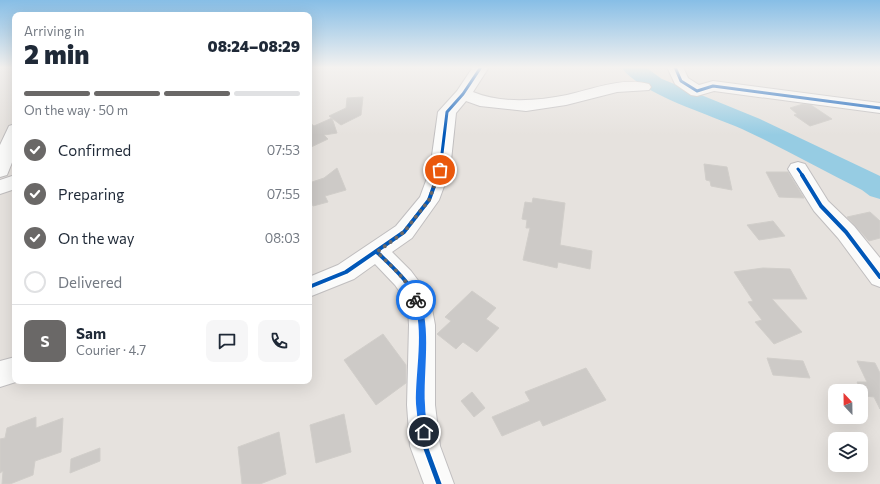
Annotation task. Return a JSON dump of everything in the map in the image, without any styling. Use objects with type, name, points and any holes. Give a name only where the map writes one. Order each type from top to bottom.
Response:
[{"type":"street","points":[[312,286],[346,272],[404,232],[429,200],[440,170],[447,112],[466,90]]},
{"type":"street","points":[[463,94],[480,101],[526,106],[566,100],[607,90]]},
{"type":"street","points":[[740,90],[880,108]]},
{"type":"street","points":[[0,170],[12,138]]},
{"type":"street","points":[[798,169],[821,206],[846,232],[880,276]]},
{"type":"street","points":[[0,187],[12,183]]},
{"type":"street","points":[[377,252],[403,278],[412,290],[420,309],[422,325],[421,405],[425,446],[439,484]]},
{"type":"street","points":[[0,374],[12,371]]},
{"type":"building","points":[[363,97],[361,115],[341,125],[329,116],[346,108],[347,98]]},
{"type":"building","points":[[803,104],[811,105],[832,119],[810,126],[794,115],[797,114],[790,108]]},
{"type":"building","points":[[332,118],[337,133],[324,135],[328,139],[312,147],[312,124],[314,126]]},
{"type":"building","points":[[704,164],[727,167],[732,190],[711,186],[710,181],[706,180]]},
{"type":"building","points":[[337,168],[346,190],[325,196],[328,202],[313,206],[312,182],[324,178]]},
{"type":"building","points":[[766,172],[788,172],[804,198],[779,197]]},
{"type":"building","points":[[533,198],[565,203],[560,245],[592,251],[590,269],[558,262],[557,268],[523,260],[530,228],[526,228],[527,220],[522,219],[525,202],[532,203]]},
{"type":"building","points":[[870,212],[880,221],[880,238],[869,241],[847,217]]},
{"type":"building","points":[[773,221],[785,236],[759,240],[747,225]]},
{"type":"building","points":[[763,268],[790,269],[807,299],[772,299],[802,332],[774,344],[755,322],[762,320],[748,302],[753,301],[734,272]]},
{"type":"building","points":[[472,291],[496,308],[486,319],[499,328],[477,352],[463,342],[456,349],[437,334],[451,321],[445,317]]},
{"type":"building","points":[[383,334],[406,365],[406,383],[376,405],[344,360]]},
{"type":"building","points":[[767,358],[803,361],[810,378],[773,375]]},
{"type":"building","points":[[857,361],[875,363],[880,373],[880,409],[874,397],[868,396],[868,384],[858,384],[857,382],[867,382]]},
{"type":"building","points":[[586,368],[606,400],[543,426],[540,420],[502,436],[492,417],[530,401],[525,392]]},
{"type":"building","points":[[472,392],[485,408],[474,417],[461,401]]},
{"type":"building","points":[[344,414],[351,452],[316,463],[310,425]]},
{"type":"building","points":[[36,417],[36,428],[63,418],[61,452],[35,461],[33,475],[10,484],[2,484],[3,471],[0,473],[0,439],[5,438],[7,428]]},
{"type":"building","points":[[279,432],[286,474],[260,484],[242,484],[238,447]]},
{"type":"building","points":[[100,448],[100,461],[70,473],[71,459]]},
{"type":"waterway","points":[[668,90],[751,124],[872,183],[880,189]]},
{"type":"cycle path","points":[[312,286],[346,272],[404,232],[429,200],[440,170],[447,112],[466,90]]},
{"type":"cycle path","points":[[695,90],[697,91],[702,90]]},
{"type":"cycle path","points":[[740,90],[880,108]]},
{"type":"cycle path","points":[[798,169],[821,206],[846,232],[880,277]]},
{"type":"cycle path","points":[[377,252],[403,278],[412,290],[420,309],[422,325],[421,405],[425,446],[439,484]]},
{"type":"way so far","points":[[416,300],[412,290],[403,278],[377,252],[404,232],[429,200],[440,170]]},
{"type":"route","points":[[416,300],[420,309],[422,325],[420,351],[421,405],[424,432]]}]
